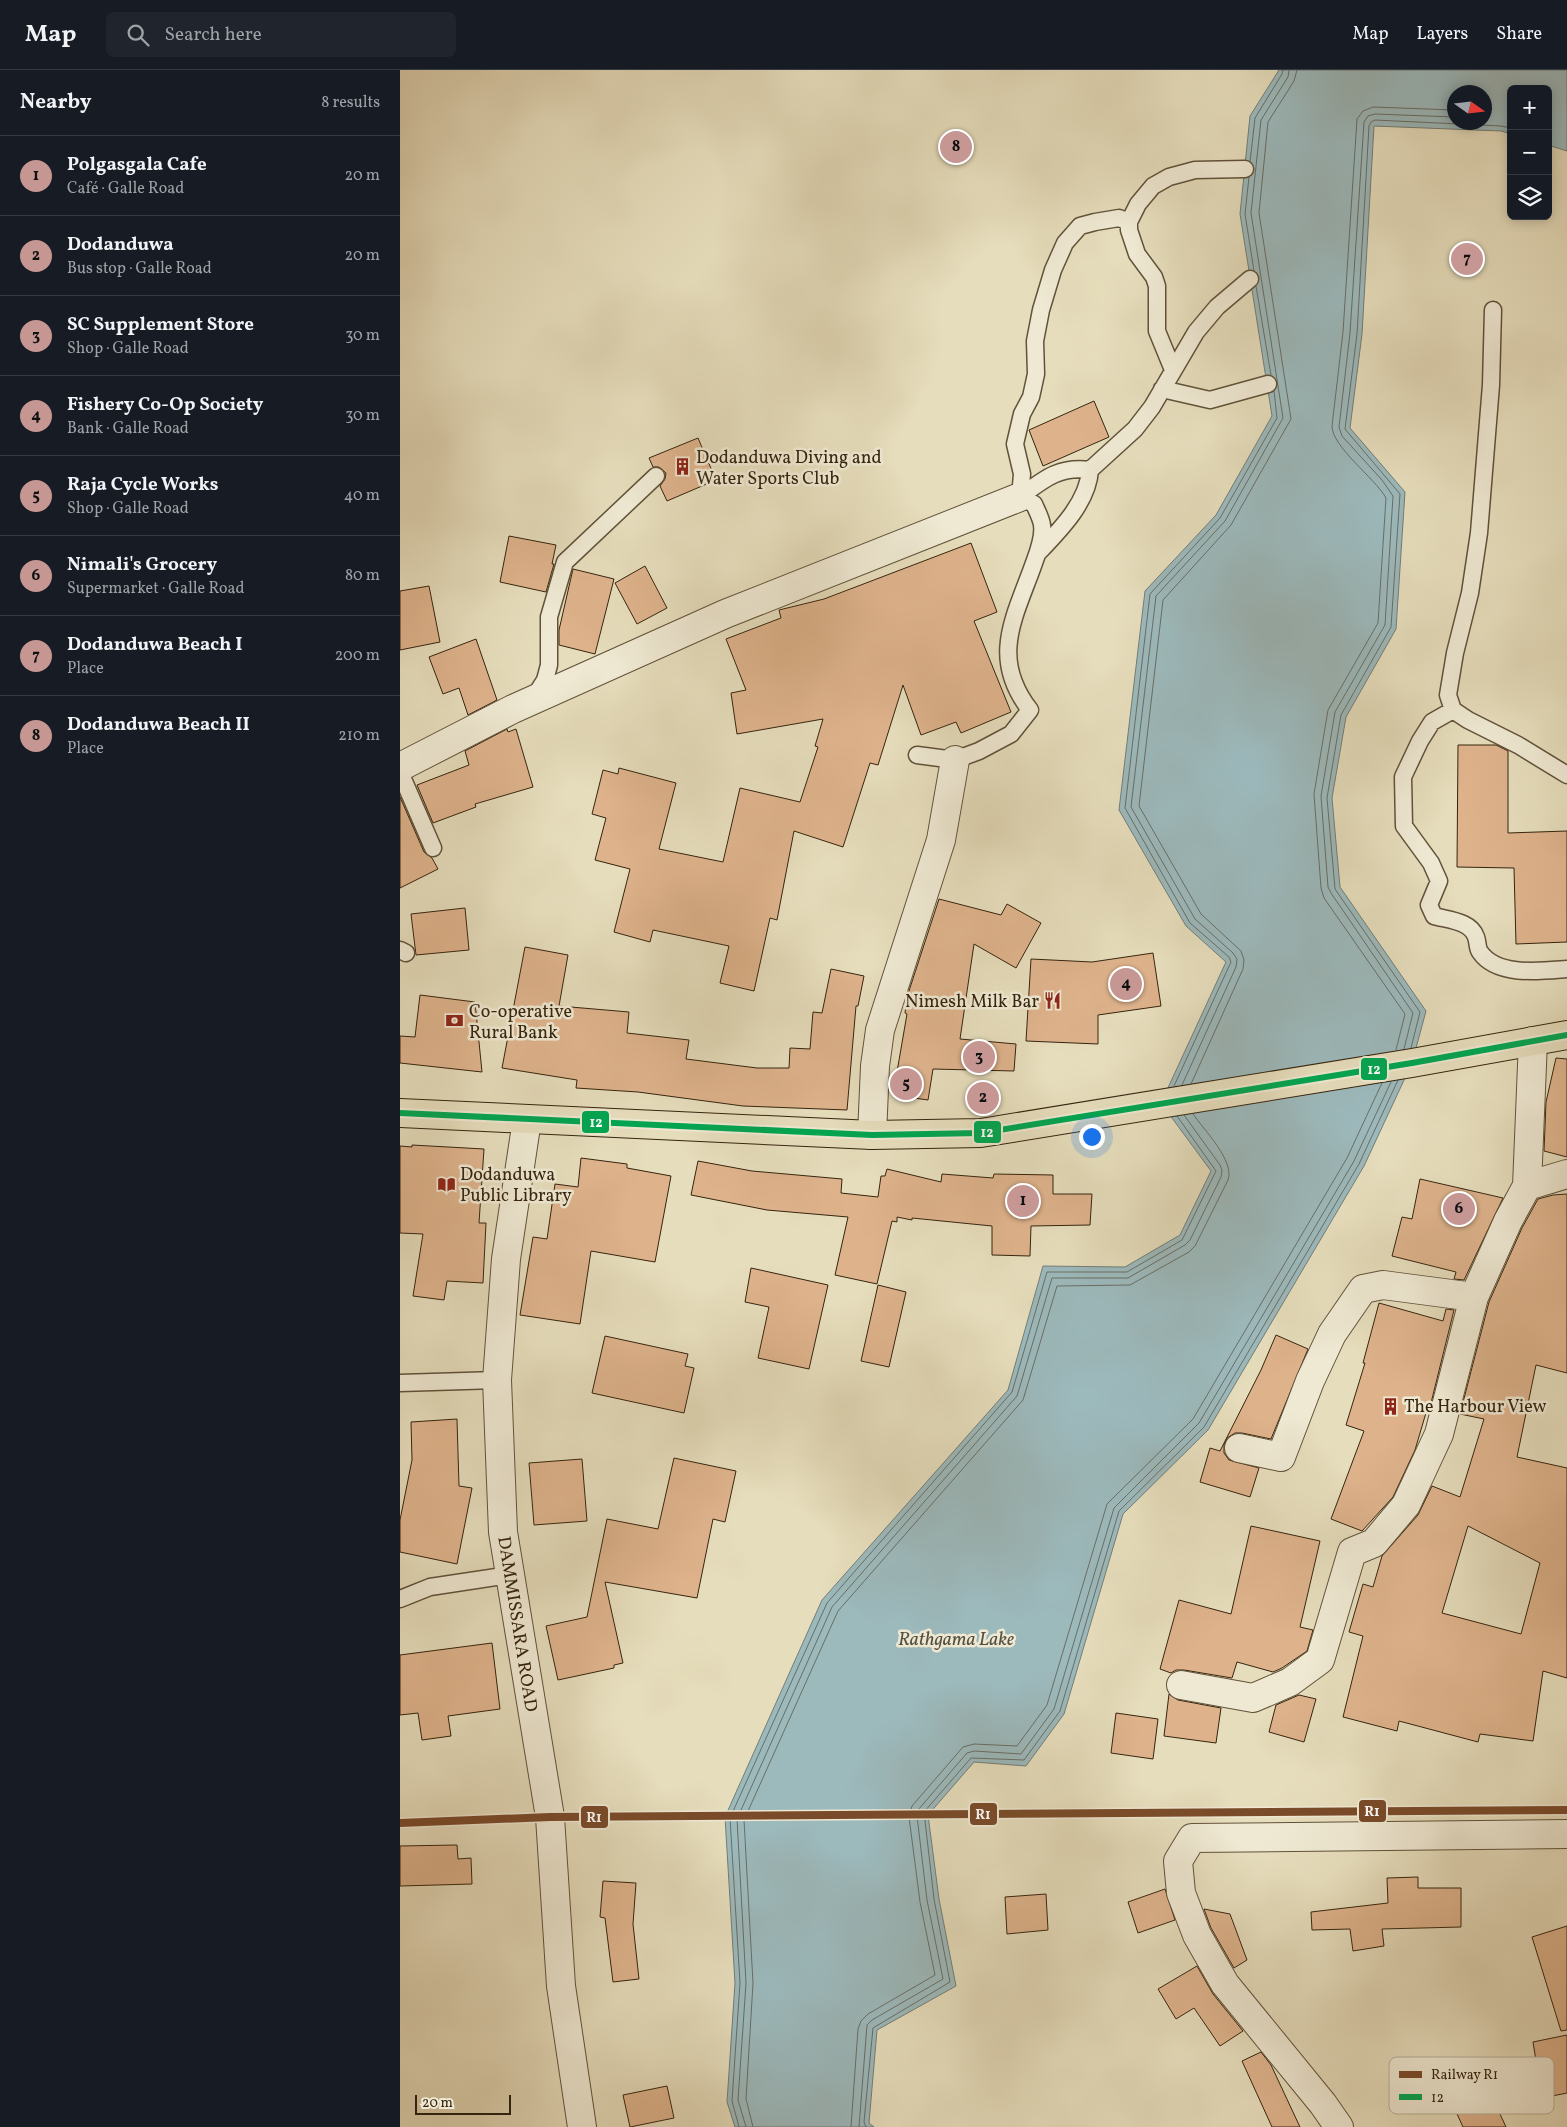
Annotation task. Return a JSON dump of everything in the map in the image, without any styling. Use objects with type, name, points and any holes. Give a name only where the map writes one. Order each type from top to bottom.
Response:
[{"type":"highway","points":[[400,1113],[872,1135],[981,1133],[1412,1063],[1567,1034]]},
{"type":"street","points":[[400,767],[532,701],[725,614],[1020,497]]},
{"type":"street","points":[[872,1135],[875,1066],[880,1030],[941,840],[955,760]]},
{"type":"street","points":[[1181,1685],[1253,1698],[1290,1682],[1320,1660],[1352,1552],[1374,1543],[1406,1505],[1439,1434],[1474,1297],[1508,1221],[1527,1186],[1533,1041]]},
{"type":"street","name":"DAMMISSARA ROAD","points":[[527,1120],[506,1259],[497,1380],[503,1532],[550,1817],[561,1986],[582,2127]]},
{"type":"street","points":[[1527,1186],[1567,1174]]},
{"type":"street","points":[[1239,1448],[1281,1457],[1310,1381],[1332,1334],[1363,1288],[1382,1285],[1474,1297]]},
{"type":"street","points":[[1339,2127],[1323,2104],[1225,1984],[1197,1935],[1181,1893],[1178,1861],[1192,1838],[1567,1834]]},
{"type":"lane","points":[[1173,370],[1157,331],[1157,286],[1154,277],[1137,254],[1129,230],[1129,222],[1138,204],[1153,186],[1169,177],[1195,170],[1245,169]]},
{"type":"lane","points":[[1020,497],[1022,474],[1015,444],[1022,414],[1031,397],[1036,374],[1035,341],[1041,310],[1053,270],[1065,243],[1080,226],[1119,218],[1129,222]]},
{"type":"lane","points":[[1036,555],[1080,502],[1089,481],[1090,470],[1135,429],[1152,407],[1196,332],[1217,307],[1250,279]]},
{"type":"lane","points":[[1493,310],[1491,385],[1479,532],[1470,593],[1455,653],[1448,695],[1453,710],[1468,720],[1518,745],[1567,775]]},
{"type":"lane","points":[[1162,389],[1210,400],[1268,384]]},
{"type":"lane","points":[[1020,497],[1050,475],[1074,468],[1090,470]]},
{"type":"lane","points":[[532,701],[545,680],[549,665],[549,617],[565,562],[656,476]]},
{"type":"lane","points":[[917,755],[955,760],[979,751],[1011,734],[1030,710],[1020,697],[1011,674],[1007,648],[1013,618],[1036,555],[1043,526],[1034,504],[1020,497]]},
{"type":"lane","points":[[1453,710],[1432,722],[1420,741],[1403,777],[1404,826],[1431,863],[1439,881],[1429,905],[1434,916],[1467,925],[1476,936],[1479,951],[1493,964],[1524,972],[1567,969]]},
{"type":"lane","points":[[400,772],[433,848]]},
{"type":"lane","points":[[400,1384],[497,1380]]},
{"type":"lane","points":[[400,1599],[430,1586],[510,1575]]},
{"type":"water","name":"Rathgama Lake","points":[[1279,70],[1567,70],[1567,151],[1552,146],[1552,85],[1507,85],[1507,133],[1476,130],[1492,130],[1492,85],[1447,85],[1447,129],[1374,126],[1362,334],[1350,428],[1405,492],[1396,629],[1346,717],[1332,798],[1340,887],[1426,1011],[1412,1063],[1364,1166],[1208,1430],[1123,1514],[1064,1714],[1026,1766],[974,1762],[928,1815],[939,1899],[956,1986],[877,2030],[869,2123],[874,2127],[735,2127],[727,2102],[735,1983],[725,1817],[822,1600],[1008,1390],[1043,1266],[1125,1267],[1180,1235],[1211,1171],[1161,1103],[1226,962],[1186,926],[1119,810],[1145,591],[1216,515],[1272,416],[1240,214],[1250,116]]},
{"type":"building","points":[[1094,401],[1109,437],[1043,466],[1029,430]]},
{"type":"building","name":"Dodanduwa Diving and Water Sports Club","points":[[698,438],[716,480],[667,501],[660,486],[665,479],[666,473],[659,467],[653,467],[649,458]]},
{"type":"building","points":[[509,536],[556,545],[552,564],[554,564],[546,592],[500,582]]},
{"type":"building","points":[[971,543],[997,612],[974,621],[1011,712],[961,733],[956,722],[921,735],[903,685],[878,765],[870,763],[843,847],[794,831],[777,920],[770,918],[754,991],[720,983],[729,946],[653,930],[650,942],[614,932],[630,869],[595,860],[606,818],[592,814],[603,770],[618,774],[619,768],[676,783],[659,849],[723,862],[740,788],[800,802],[818,747],[815,746],[823,719],[737,734],[731,693],[746,690],[726,639],[781,618],[779,610],[824,599]]},
{"type":"building","points":[[645,566],[667,608],[637,624],[615,583]]},
{"type":"building","points":[[573,569],[614,579],[595,654],[559,645],[559,630]]},
{"type":"building","points":[[429,586],[440,642],[400,650],[400,591]]},
{"type":"building","points":[[476,639],[497,700],[468,715],[459,688],[443,694],[429,657]]},
{"type":"building","points":[[507,729],[508,732],[516,729],[533,787],[475,804],[476,807],[433,823],[417,785],[469,765],[465,751]]},
{"type":"building","points":[[1458,745],[1496,745],[1508,751],[1508,833],[1567,831],[1567,942],[1516,944],[1514,868],[1457,867]]},
{"type":"building","points":[[400,797],[424,852],[432,858],[438,869],[400,888]]},
{"type":"building","points":[[939,899],[1001,915],[1007,904],[1041,923],[1016,968],[974,944],[960,1039],[1016,1044],[1014,1071],[933,1069],[928,1100],[893,1095],[907,1014],[905,1013],[907,997]]},
{"type":"building","points":[[465,908],[469,950],[416,955],[411,914]]},
{"type":"building","points":[[525,947],[568,955],[559,1006],[629,1012],[627,1033],[689,1040],[686,1059],[757,1068],[789,1068],[790,1048],[810,1049],[813,1012],[822,1013],[831,969],[864,976],[858,1006],[856,1006],[847,1110],[743,1106],[638,1092],[576,1088],[577,1080],[502,1068]]},
{"type":"building","points":[[1153,953],[1161,1006],[1098,1015],[1098,1044],[1026,1041],[1031,959],[1092,962]]},
{"type":"building","name":"Co-operative Rural Bank","points":[[420,995],[475,1002],[482,1072],[400,1063],[400,1036],[415,1037]]},
{"type":"building","points":[[1556,1058],[1567,1059],[1567,1157],[1544,1151],[1546,1102]]},
{"type":"building","points":[[412,1145],[484,1149],[479,1223],[486,1223],[483,1283],[447,1281],[444,1300],[413,1296],[423,1234],[400,1233],[400,1146],[412,1147]]},
{"type":"building","points":[[581,1158],[627,1164],[627,1168],[671,1176],[655,1262],[591,1251],[580,1324],[520,1315],[533,1237],[547,1239],[555,1184],[578,1187]]},
{"type":"building","points":[[698,1161],[752,1171],[842,1179],[841,1193],[878,1197],[881,1176],[885,1176],[887,1169],[941,1182],[942,1174],[993,1178],[994,1174],[1053,1175],[1053,1194],[1092,1194],[1090,1225],[1031,1226],[1030,1256],[992,1255],[992,1226],[912,1218],[912,1220],[897,1217],[897,1222],[892,1221],[877,1284],[835,1275],[848,1217],[767,1210],[691,1195]]},
{"type":"building","points":[[1420,1179],[1503,1198],[1464,1280],[1454,1279],[1456,1272],[1392,1256],[1402,1217],[1412,1219]]},
{"type":"building","points":[[1567,1194],[1567,1373],[1536,1365],[1517,1457],[1567,1468],[1567,1678],[1543,1671],[1533,1741],[1480,1734],[1478,1742],[1399,1721],[1397,1731],[1343,1717],[1363,1636],[1349,1632],[1363,1584],[1373,1587],[1382,1556],[1418,1515],[1432,1486],[1460,1497],[1484,1419],[1460,1414],[1489,1302],[1522,1228],[1538,1199]],"holes":[[[1468,1526],[1540,1563],[1521,1634],[1442,1613]]]},
{"type":"building","points":[[751,1268],[828,1285],[809,1369],[758,1358],[769,1307],[745,1302]]},
{"type":"building","points":[[878,1285],[906,1292],[889,1367],[861,1361]]},
{"type":"building","points":[[1379,1303],[1443,1321],[1446,1309],[1454,1310],[1430,1407],[1428,1406],[1415,1450],[1393,1497],[1362,1531],[1331,1519],[1364,1431],[1346,1425],[1365,1363],[1363,1363]]},
{"type":"building","points":[[1276,1335],[1308,1349],[1271,1439],[1235,1433],[1227,1438],[1224,1445],[1224,1453],[1229,1460],[1259,1468],[1250,1497],[1200,1482],[1210,1448],[1220,1451],[1261,1370]]},
{"type":"building","points":[[605,1336],[688,1354],[685,1366],[694,1368],[684,1413],[592,1393]]},
{"type":"building","points":[[457,1419],[459,1486],[472,1488],[457,1564],[400,1552],[400,1520],[412,1460],[411,1422]]},
{"type":"building","points":[[674,1458],[736,1471],[725,1522],[713,1519],[697,1598],[605,1582],[623,1663],[614,1665],[614,1668],[558,1680],[546,1626],[587,1617],[607,1519],[658,1529]]},
{"type":"building","points":[[582,1459],[587,1521],[534,1525],[529,1463]]},
{"type":"building","points":[[1251,1526],[1320,1541],[1300,1627],[1313,1630],[1307,1651],[1273,1672],[1237,1662],[1232,1678],[1184,1670],[1176,1670],[1171,1673],[1160,1669],[1179,1600],[1231,1614]]},
{"type":"building","points":[[492,1643],[500,1709],[448,1716],[451,1736],[422,1740],[418,1713],[400,1715],[400,1655]]},
{"type":"building","points":[[1169,1694],[1178,1700],[1221,1708],[1216,1743],[1164,1736]]},
{"type":"building","points":[[1299,1695],[1316,1699],[1304,1742],[1269,1732],[1276,1705]]},
{"type":"building","points":[[1116,1713],[1158,1719],[1153,1759],[1111,1753]]},
{"type":"building","points":[[457,1845],[458,1859],[471,1858],[472,1884],[400,1886],[400,1846]]},
{"type":"building","points":[[1418,1877],[1418,1888],[1461,1888],[1461,1927],[1382,1929],[1384,1946],[1353,1951],[1350,1929],[1312,1930],[1311,1912],[1388,1903],[1387,1878]]},
{"type":"building","points":[[603,1881],[636,1883],[633,1924],[639,1979],[613,1982],[605,1918],[600,1917]]},
{"type":"building","points":[[1165,1889],[1175,1920],[1138,1933],[1128,1902]]},
{"type":"building","points":[[1046,1894],[1048,1930],[1007,1934],[1005,1897]]},
{"type":"building","points":[[1204,1909],[1230,1914],[1247,1960],[1234,1968],[1211,1928]]},
{"type":"building","points":[[1567,1926],[1567,2030],[1561,2031],[1532,1937]]},
{"type":"building","points":[[1197,1966],[1213,1994],[1243,2031],[1220,2046],[1194,2008],[1176,2019],[1158,1989]]},
{"type":"building","points":[[1567,2035],[1567,2093],[1554,2096],[1554,2057],[1535,2057],[1533,2042]]},
{"type":"building","points":[[1261,2052],[1271,2065],[1300,2127],[1272,2127],[1242,2061]]},
{"type":"building","points":[[667,2086],[674,2118],[630,2127],[623,2095]]},
{"type":"building","points":[[1457,2114],[1500,2114],[1506,2127],[1463,2127]]},
{"type":"rail line","name":"R1","points":[[400,1823],[550,1817],[1567,1810]]},
{"type":"transit line","name":"12","points":[[400,1113],[872,1135],[981,1133],[1412,1063],[1567,1035]]},
{"type":"place","name":"Dodanduwa Beach II","points":[[956,147]]},
{"type":"place","name":"Dodanduwa Beach I","points":[[1467,259]]},
{"type":"place","name":"Dodanduwa Diving and Water Sports Club","points":[[682,467]]},
{"type":"place","name":"Fishery Co-Op Society","points":[[1126,984]]},
{"type":"place","name":"Nimesh Milk Bar","points":[[1053,1001]]},
{"type":"place","name":"Co-operative Rural Bank","points":[[455,1021]]},
{"type":"place","name":"SC Supplement Store","points":[[979,1057]]},
{"type":"place","name":"Raja Cycle Works","points":[[906,1084]]},
{"type":"place","name":"Dodanduwa","points":[[983,1098]]},
{"type":"place","name":"Dodanduwa Public Library","points":[[446,1184]]},
{"type":"place","name":"Polgasgala Cafe","points":[[1023,1201]]},
{"type":"place","name":"Nimali's Grocery","points":[[1459,1209]]},
{"type":"place","name":"The Harbour View","points":[[1390,1406]]}]
